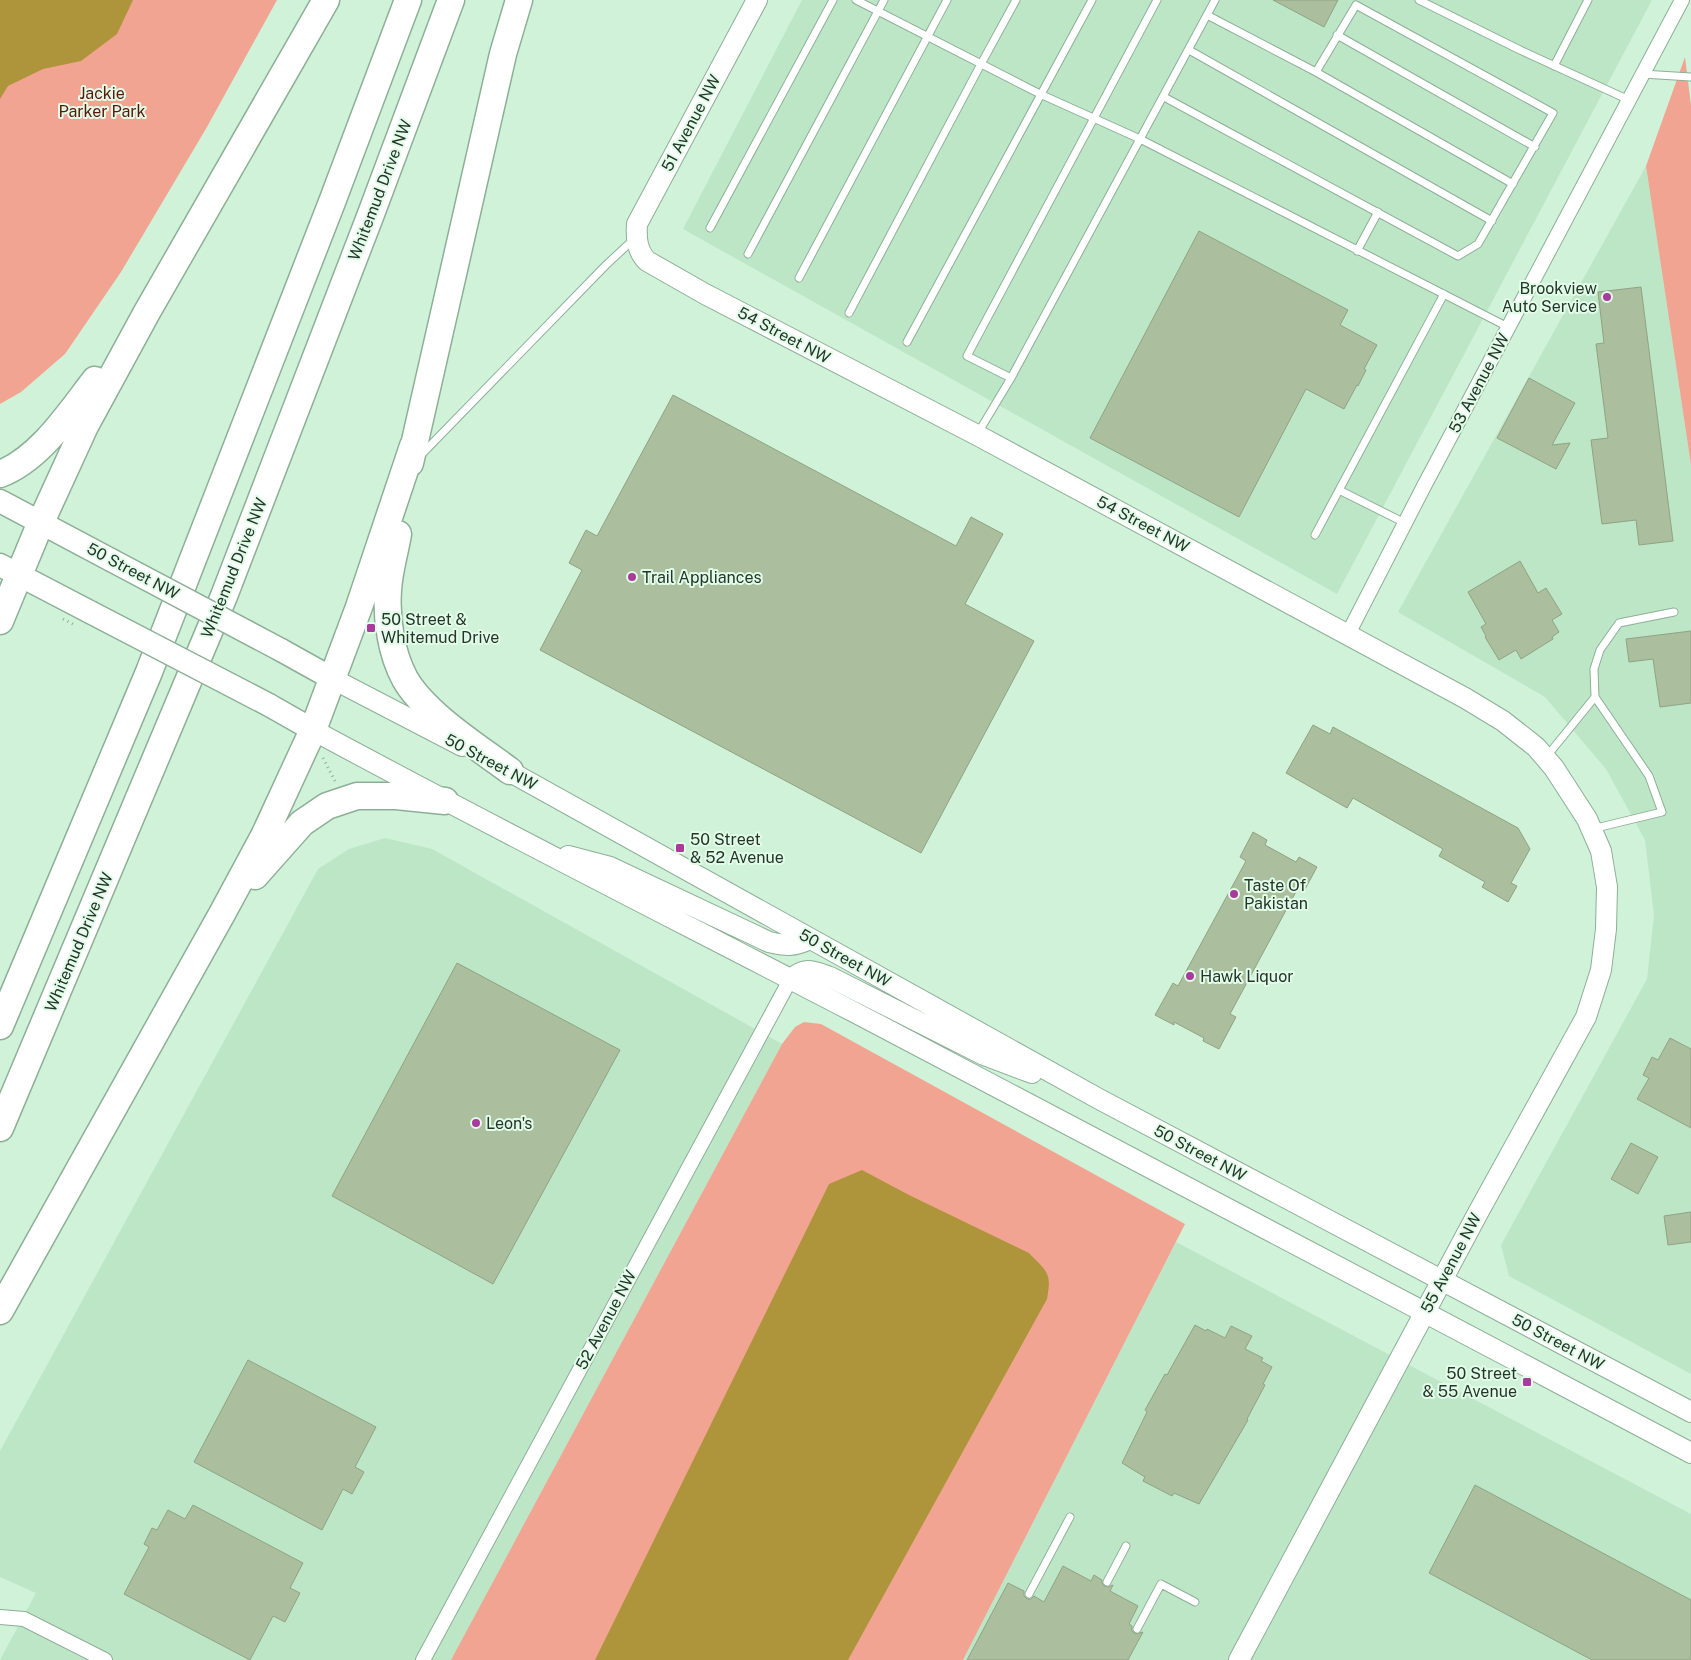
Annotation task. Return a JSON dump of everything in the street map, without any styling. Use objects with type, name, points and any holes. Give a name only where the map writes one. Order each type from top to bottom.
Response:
[{"type":"highway","points":[[0,621],[9,569],[41,522],[85,426],[147,312],[326,0]]},
{"type":"highway","points":[[0,1026],[156,654],[332,202],[408,0]]},
{"type":"highway","name":"Whitemud Drive NW","points":[[0,1128],[224,596],[368,224],[451,0]]},
{"type":"highway","points":[[510,772],[442,721],[417,695],[405,679],[388,624],[388,589],[412,457],[518,0]]},
{"type":"highway","points":[[0,474],[21,462],[50,436],[66,418],[147,312]]},
{"type":"highway","points":[[0,1311],[264,836],[313,730],[412,457]]},
{"type":"highway","points":[[223,912],[302,823],[327,806],[357,796],[396,796],[444,801]]},
{"type":"main road","name":"51 Avenue NW","points":[[638,243],[637,224],[641,215],[757,0]]},
{"type":"main road","name":"54 Street NW","points":[[638,243],[642,255],[647,261],[672,276],[976,435],[1348,634],[1503,721],[1536,747],[1554,768],[1582,811],[1601,851]]},
{"type":"main road","name":"50 Street NW","points":[[0,501],[510,772],[1099,1099],[1691,1412]]},
{"type":"main road","points":[[9,569],[269,705],[444,801],[1283,1237],[1691,1453]]},
{"type":"main road","points":[[535,847],[610,867],[769,942],[796,946],[810,939]]},
{"type":"main road","name":"55 Avenue NW","points":[[1239,1660],[1441,1281],[1586,1016],[1601,970],[1606,929],[1607,887],[1601,851]]},
{"type":"main road","points":[[790,980],[798,972],[812,971],[830,977],[984,1055],[1099,1099]]},
{"type":"street","name":"53 Avenue NW","points":[[1348,634],[1508,327],[1682,0]]},
{"type":"street","name":"52 Avenue NW","points":[[422,1660],[790,980]]},
{"type":"street","points":[[0,1617],[24,1619],[105,1660]]},
{"type":"lane","points":[[710,228],[833,0]]},
{"type":"lane","points":[[856,0],[1040,94],[1140,139],[1508,327]]},
{"type":"lane","points":[[748,254],[884,0]]},
{"type":"lane","points":[[799,278],[948,0]]},
{"type":"lane","points":[[849,313],[1016,0]]},
{"type":"lane","points":[[906,342],[1092,0]]},
{"type":"lane","points":[[1011,378],[968,356],[1157,0]]},
{"type":"lane","points":[[976,435],[1011,378],[1215,0]]},
{"type":"lane","points":[[1419,0],[1554,66],[1629,100]]},
{"type":"lane","points":[[1554,66],[1588,0]]},
{"type":"lane","points":[[1164,96],[1458,256],[1478,244],[1553,113],[1356,5],[1316,72]]},
{"type":"lane","points":[[1207,15],[1316,72],[1513,184]]},
{"type":"lane","points":[[1337,34],[1535,147]]},
{"type":"lane","points":[[1189,50],[1492,221]]},
{"type":"lane","points":[[1642,74],[1691,77]]},
{"type":"lane","points":[[1357,251],[1378,212]]},
{"type":"lane","points":[[412,457],[606,265],[638,243]]},
{"type":"lane","points":[[1315,535],[1444,294]]},
{"type":"lane","points":[[1339,490],[1405,524]]},
{"type":"lane","points":[[1592,829],[1662,812],[1649,776],[1595,697],[1594,669],[1600,650],[1619,623],[1674,612]]},
{"type":"lane","points":[[1546,758],[1595,697]]},
{"type":"lane","points":[[1030,1594],[1070,1517]]},
{"type":"lane","points":[[1107,1582],[1126,1546]]},
{"type":"lane","points":[[1137,1629],[1162,1584],[1196,1602]]},
{"type":"path","points":[[324,758],[336,782]]},
{"type":"shaded area","points":[[0,0],[133,0],[117,34],[81,61],[43,69],[8,86],[0,99]]},
{"type":"shaded area","points":[[802,0],[1652,0],[1337,594],[683,229]]},
{"type":"shaded area","points":[[1646,166],[1691,465],[1691,1374],[1509,1276],[1501,1245],[1647,979],[1654,915],[1645,840],[1606,769],[1545,697],[1398,612]]},
{"type":"shaded area","points":[[385,838],[432,849],[782,1044],[563,1452],[457,1660],[0,1660],[36,1593],[0,1577],[0,1451],[318,869],[349,849]]},
{"type":"shaded area","points":[[862,1170],[1029,1253],[1047,1273],[1049,1283],[1047,1299],[848,1660],[595,1660],[829,1184]]},
{"type":"shaded area","points":[[1176,1242],[1691,1514],[1691,1660],[963,1660]]},
{"type":"green space","name":"Jackie Parker Park","points":[[0,0],[277,0],[207,127],[121,272],[65,354],[21,392],[0,404]]},
{"type":"green space","points":[[1685,57],[1691,105],[1691,465],[1646,166]]},
{"type":"green space","points":[[804,1022],[821,1024],[1185,1224],[963,1660],[451,1660],[782,1044],[795,1027]]},
{"type":"building","points":[[1273,0],[1338,0],[1324,27]]},
{"type":"building","points":[[1199,231],[1348,310],[1340,325],[1377,345],[1364,369],[1366,370],[1358,386],[1344,409],[1306,389],[1239,517],[1090,438]]},
{"type":"building","points":[[1641,287],[1673,541],[1639,545],[1636,520],[1602,524],[1591,440],[1608,438],[1596,344],[1604,343],[1598,292]]},
{"type":"building","points":[[1529,378],[1575,403],[1552,445],[1570,443],[1556,469],[1497,438]]},
{"type":"building","points":[[673,395],[956,546],[971,517],[1003,534],[965,604],[1034,641],[921,853],[540,650],[582,570],[569,563],[586,530],[597,536]]},
{"type":"building","points":[[1520,561],[1538,593],[1546,588],[1562,614],[1552,620],[1559,632],[1552,637],[1553,639],[1521,659],[1516,650],[1499,660],[1485,637],[1481,627],[1486,624],[1468,592]]},
{"type":"building","points":[[1691,631],[1691,703],[1660,707],[1653,659],[1629,662],[1626,639]]},
{"type":"building","points":[[1313,725],[1330,734],[1333,727],[1518,828],[1530,849],[1511,883],[1517,886],[1508,902],[1482,887],[1485,882],[1439,856],[1443,849],[1353,798],[1347,808],[1286,773]]},
{"type":"building","points":[[1253,832],[1267,840],[1265,845],[1296,862],[1299,857],[1317,867],[1304,891],[1298,888],[1230,1014],[1236,1017],[1219,1049],[1203,1041],[1204,1038],[1174,1022],[1174,1025],[1155,1015],[1173,983],[1178,986],[1246,861],[1240,857]]},
{"type":"building","name":"Leon's","points":[[457,963],[620,1050],[493,1284],[332,1196]]},
{"type":"building","points":[[1670,1038],[1691,1049],[1691,1128],[1637,1099],[1649,1078],[1643,1075],[1652,1057],[1658,1060]]},
{"type":"building","points":[[1631,1143],[1658,1157],[1638,1194],[1611,1179]]},
{"type":"building","points":[[1691,1212],[1691,1242],[1668,1245],[1664,1216]]},
{"type":"building","points":[[1195,1325],[1225,1338],[1231,1326],[1252,1336],[1245,1349],[1263,1358],[1261,1361],[1272,1367],[1248,1420],[1199,1504],[1174,1493],[1172,1496],[1143,1481],[1145,1477],[1122,1463],[1147,1412],[1145,1410]]},
{"type":"building","points":[[248,1360],[376,1427],[355,1467],[364,1472],[352,1494],[343,1489],[322,1530],[194,1462]]},
{"type":"building","points":[[1475,1485],[1691,1600],[1691,1660],[1592,1660],[1429,1573]]},
{"type":"building","points":[[193,1505],[303,1563],[290,1588],[300,1593],[285,1622],[273,1616],[250,1660],[124,1594],[149,1547],[144,1544],[152,1528],[157,1530],[168,1510],[185,1519]]},
{"type":"building","points":[[1063,1566],[1091,1581],[1094,1575],[1102,1580],[1104,1586],[1113,1585],[1110,1591],[1138,1606],[1129,1624],[1132,1626],[1132,1631],[1135,1634],[1143,1632],[1128,1660],[967,1660],[1008,1583],[1024,1591],[1024,1596],[1027,1599],[1031,1599],[1034,1596],[1044,1602]]},
{"type":"place","name":"Brookview Auto Service","points":[[1607,297]]},
{"type":"place","name":"Trail Appliances","points":[[632,577]]},
{"type":"place","name":"50 Street & Whitemud Drive","points":[[371,628]]},
{"type":"place","name":"50 Street & 52 Avenue","points":[[680,848]]},
{"type":"place","name":"Taste Of Pakistan","points":[[1234,894]]},
{"type":"place","name":"Hawk Liquor","points":[[1190,976]]},
{"type":"place","name":"Leon's","points":[[476,1123]]},
{"type":"place","name":"50 Street & 55 Avenue","points":[[1527,1382]]}]
